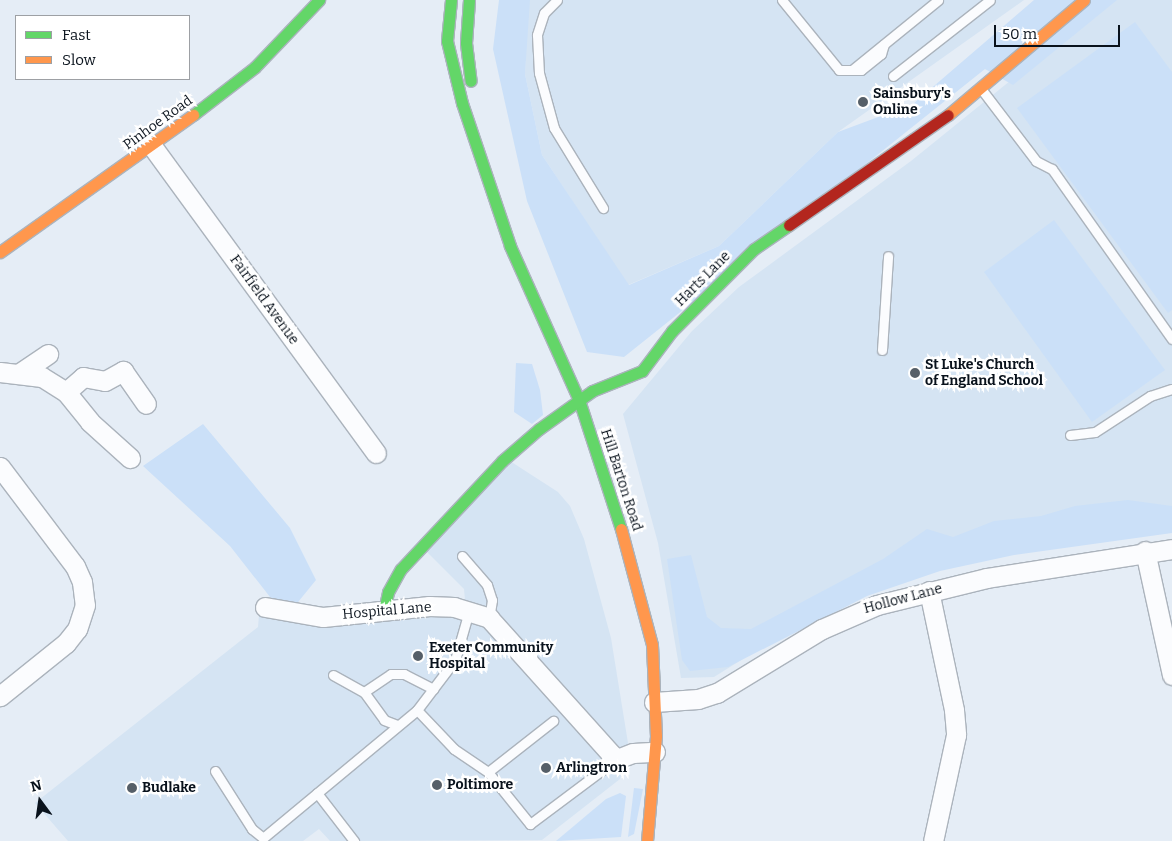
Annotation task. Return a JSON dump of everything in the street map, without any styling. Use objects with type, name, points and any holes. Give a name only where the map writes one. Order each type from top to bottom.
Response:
[{"type":"main road","name":"Pinhoe Road","points":[[0,252],[152,146],[255,67],[319,0]]},
{"type":"main road","name":"Hill Barton Road","points":[[451,0],[447,41],[462,103],[479,146],[510,246],[579,400],[629,552],[652,645],[655,752],[647,841]]},
{"type":"main road","name":"Hill Barton Road","points":[[469,0],[466,44],[479,146]]},
{"type":"main road","name":"Harts Lane","points":[[384,611],[388,592],[401,569],[466,497],[539,429],[579,400],[609,383],[642,371],[672,331],[754,249],[931,128],[979,85],[1084,0]]},
{"type":"main road","points":[[437,12],[447,41]]},
{"type":"street","points":[[467,25],[476,0]]},
{"type":"street","name":"Fairfield Avenue","points":[[152,146],[376,453]]},
{"type":"street","points":[[20,373],[48,354]]},
{"type":"street","points":[[66,392],[83,377],[105,382],[123,370],[146,404]]},
{"type":"street","points":[[0,372],[42,377],[66,392],[90,422],[130,458]]},
{"type":"street","points":[[0,467],[75,566],[82,582],[85,604],[77,629],[66,643],[0,696]]},
{"type":"street","name":"Hollow Lane","points":[[654,702],[698,699],[718,693],[849,615],[929,591],[1146,551],[1172,550]]},
{"type":"street","points":[[1146,551],[1172,675]]},
{"type":"street","points":[[929,591],[954,710],[956,735],[933,841]]},
{"type":"street","name":"Hospital Lane","points":[[265,607],[323,617],[429,606],[469,611],[489,618],[617,758]]},
{"type":"street","points":[[617,758],[633,753],[655,752]]},
{"type":"lane","points":[[557,0],[544,13],[537,35],[540,73],[554,128],[603,208]]},
{"type":"lane","points":[[782,0],[839,70],[852,70],[938,0]]},
{"type":"lane","points":[[893,76],[990,0]]},
{"type":"lane","points":[[979,85],[1017,140],[1036,161],[1052,169],[1172,339]]},
{"type":"lane","points":[[882,350],[888,256]]},
{"type":"lane","points":[[1070,435],[1095,432],[1150,396],[1172,389]]},
{"type":"lane","points":[[462,556],[487,585],[492,600],[489,618]]},
{"type":"lane","points":[[214,771],[252,829],[263,838],[397,725],[418,710],[455,660],[469,611]]},
{"type":"lane","points":[[364,692],[391,674],[404,674],[433,689]]},
{"type":"lane","points":[[333,676],[364,692],[384,720],[397,725]]},
{"type":"lane","points":[[418,710],[454,750],[488,772],[530,824],[617,758]]},
{"type":"lane","points":[[488,772],[553,721]]},
{"type":"lane","points":[[317,793],[354,841]]},
{"type":"shaded area","points":[[499,0],[530,0],[525,74],[542,155],[629,285],[719,246],[838,132],[913,104],[1034,0],[1117,0],[1013,85],[985,69],[624,357],[587,352],[527,201],[493,49]]},
{"type":"shaded area","points":[[528,0],[1024,0],[838,132],[719,246],[628,285],[542,155],[525,74]]},
{"type":"shaded area","name":"St Luke's Church of England School","points":[[1110,0],[1172,0],[1172,524],[976,540],[844,596],[714,677],[681,678],[658,543],[623,414],[692,331],[739,287],[911,161]]},
{"type":"shaded area","points":[[1135,22],[1172,72],[1172,310],[1168,313],[1017,108]]},
{"type":"shaded area","points":[[1054,220],[1165,370],[1092,422],[984,272]]},
{"type":"shaded area","points":[[516,363],[532,364],[540,390],[543,415],[532,424],[514,412]]},
{"type":"shaded area","points":[[203,424],[290,528],[316,580],[294,607],[270,597],[230,546],[143,466]]},
{"type":"shaded area","name":"Exeter Community Hospital","points":[[507,459],[558,492],[570,506],[584,539],[611,638],[628,743],[620,779],[542,840],[330,841],[319,829],[303,841],[68,841],[35,803],[258,627],[259,615],[270,597],[294,607],[326,610],[432,598],[465,600],[464,589],[419,544]]},
{"type":"shaded area","points":[[1128,500],[1172,506],[1172,533],[1014,555],[940,571],[867,596],[728,667],[690,671],[682,660],[667,559],[691,555],[707,617],[721,628],[751,629],[883,559],[927,529],[953,537],[994,521],[1041,516],[1075,506]]},
{"type":"shaded area","points":[[634,788],[643,789],[634,834],[628,837]]},
{"type":"shaded area","points":[[620,793],[626,796],[621,837],[556,841],[606,799]]},
{"type":"traffic: fast","points":[[193,115],[255,67],[319,0]]},
{"type":"traffic: fast","points":[[451,0],[447,41],[462,103],[510,246],[579,400],[621,529]]},
{"type":"traffic: fast","points":[[469,0],[466,43],[471,81]]},
{"type":"traffic: fast","points":[[384,611],[388,592],[401,569],[502,461],[539,429],[592,391],[642,371],[672,331],[754,249],[789,225]]},
{"type":"traffic: slow","points":[[948,115],[1084,0]]},
{"type":"traffic: slow","points":[[0,252],[193,115]]},
{"type":"traffic: slow","points":[[621,529],[652,645],[656,736],[647,841]]},
{"type":"traffic: jam","points":[[789,225],[948,115]]},
{"type":"place","name":"Sainsbury's Online","points":[[863,102]]},
{"type":"place","name":"St Luke's Church of England School","points":[[915,373]]},
{"type":"place","name":"Exeter Community Hospital","points":[[418,656]]},
{"type":"place","name":"Arlingtron","points":[[546,768]]},
{"type":"place","name":"Poltimore","points":[[437,785]]},
{"type":"place","name":"Budlake","points":[[132,788]]}]
